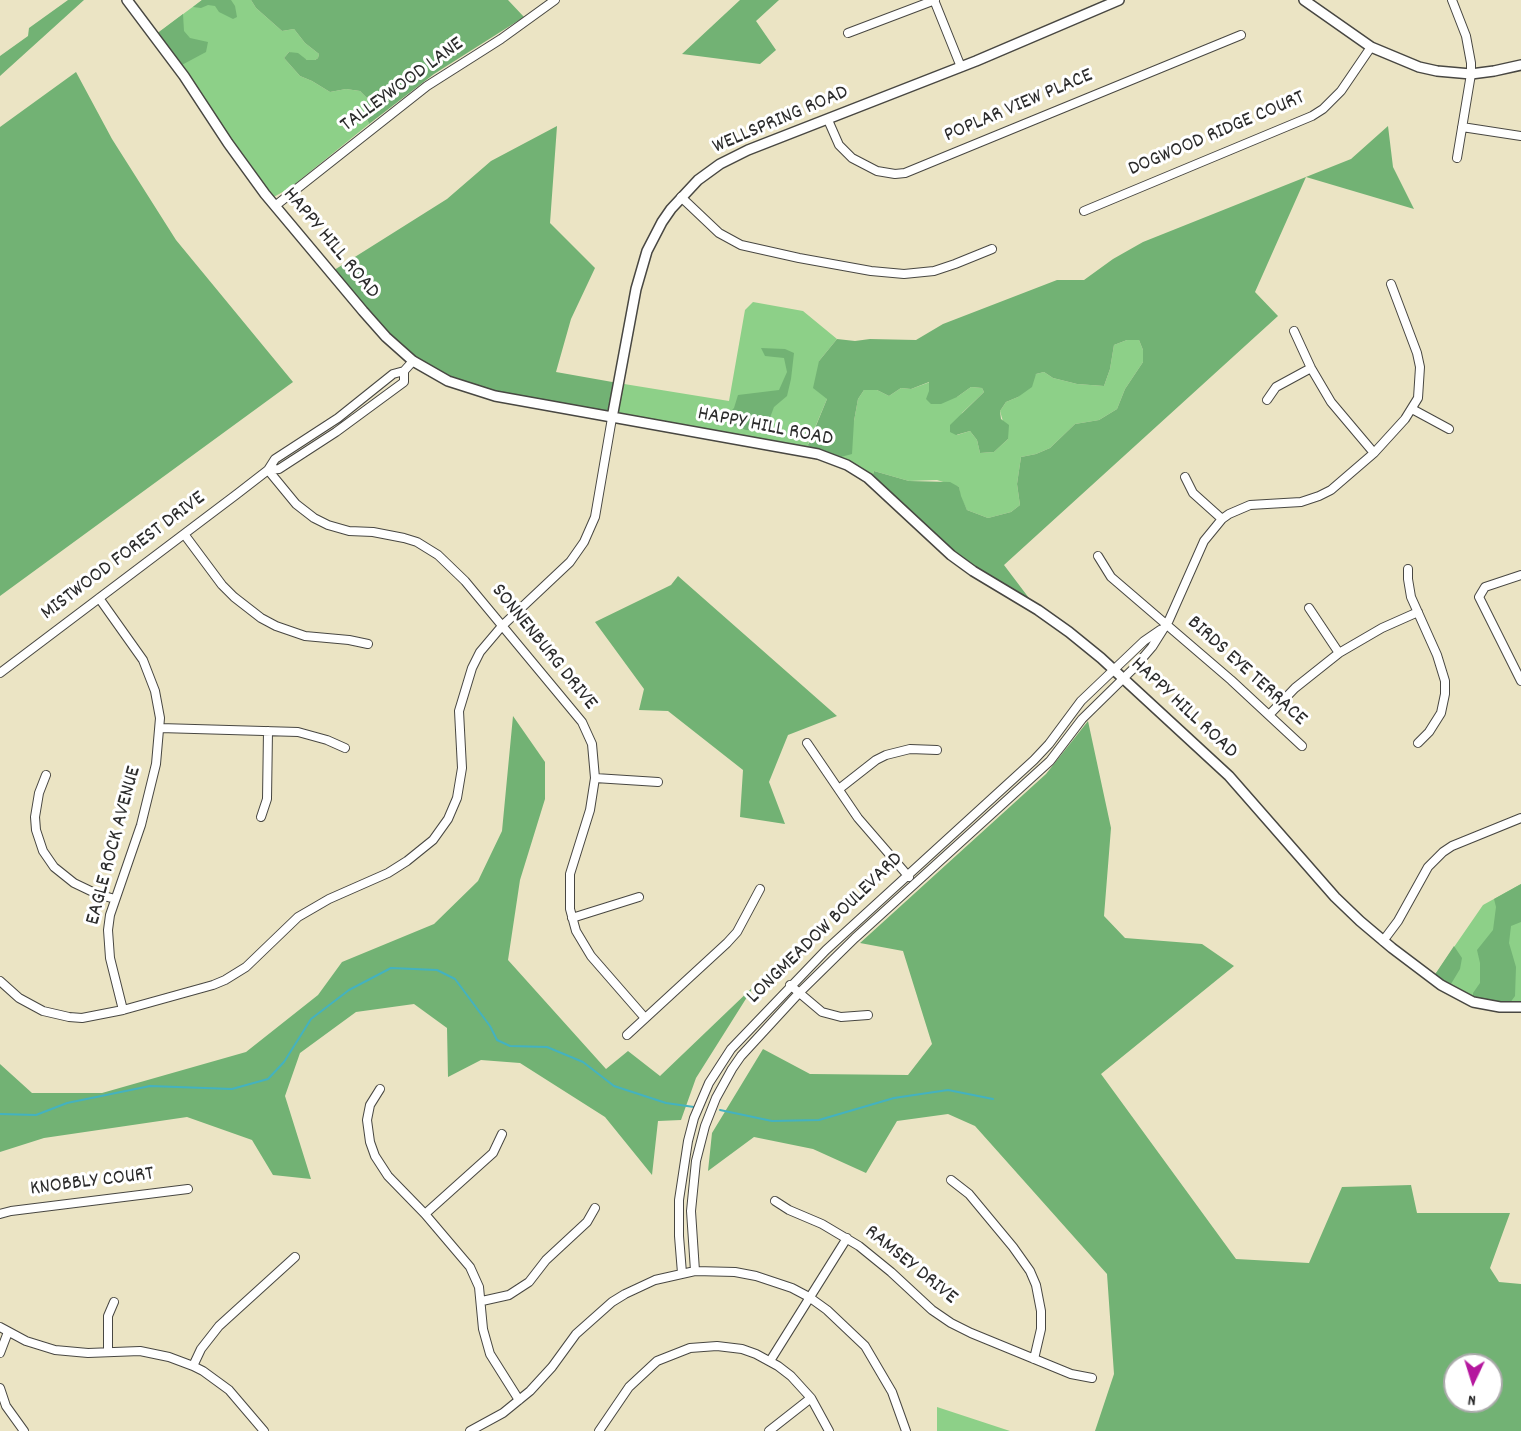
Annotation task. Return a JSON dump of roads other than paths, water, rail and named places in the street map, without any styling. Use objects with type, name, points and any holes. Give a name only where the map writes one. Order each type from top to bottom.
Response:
[{"type":"street","name":"HAPPY HILL ROAD","points":[[127,0],[161,43],[240,160],[275,206],[386,337],[413,361],[448,381],[509,400],[818,454],[847,465],[868,478],[951,555],[1054,621],[1114,670],[1229,776],[1312,872],[1360,921],[1383,940],[1441,985],[1458,995],[1487,1005],[1521,1007]]},
{"type":"street","name":"TALLEYWOOD LANE","points":[[275,206],[428,86],[501,39],[555,0]]},
{"type":"street","points":[[848,33],[934,0],[961,67]]},
{"type":"street","name":"WELLSPRING ROAD","points":[[612,418],[642,266],[662,222],[681,197],[703,176],[732,157],[961,67],[1119,0]]},
{"type":"street","points":[[1304,0],[1371,47],[1419,67],[1471,74],[1521,65]]},
{"type":"street","points":[[1452,0],[1466,36],[1470,52],[1471,74],[1457,159]]},
{"type":"street","name":"POPLAR VIEW PLACE","points":[[828,120],[839,145],[852,158],[877,171],[905,173],[1241,34]]},
{"type":"street","name":"DOGWOOD RIDGE COURT","points":[[1084,211],[1312,116],[1323,109],[1341,91],[1371,47]]},
{"type":"street","points":[[1462,127],[1521,136]]},
{"type":"street","points":[[681,197],[719,233],[741,245],[871,271],[904,274],[933,271],[992,249]]},
{"type":"street","points":[[1185,477],[1192,494],[1222,519],[1250,506],[1301,502],[1319,496],[1331,490],[1374,453],[1413,409],[1420,391],[1420,367],[1417,353],[1391,284]]},
{"type":"street","points":[[1294,331],[1311,368],[1331,402],[1374,453]]},
{"type":"street","name":"MISTWOOD FOREST DRIVE","points":[[0,673],[268,470],[275,459],[338,418],[393,374],[404,371],[413,361]]},
{"type":"street","points":[[1267,400],[1276,387],[1311,368]]},
{"type":"street","name":"MISTWOOD FOREST DRIVE","points":[[268,470],[279,470],[336,432],[404,382],[404,371]]},
{"type":"street","points":[[1413,409],[1449,429]]},
{"type":"street","points":[[0,981],[30,1005],[56,1015],[82,1018],[123,1010],[213,985],[237,974],[298,917],[328,899],[388,873],[433,840],[448,819],[460,783],[458,723],[460,701],[465,685],[480,652],[502,626],[570,562],[584,542],[595,517],[612,418]]},
{"type":"street","name":"SONNENBURG DRIVE","points":[[268,470],[296,504],[314,518],[339,529],[389,534],[417,542],[450,565],[582,722],[593,750],[596,778],[590,810],[570,874],[569,896],[572,918],[591,956],[645,1018]]},
{"type":"street","name":"LONGMEADOW BOULEVARD","points":[[695,1271],[692,1196],[696,1161],[711,1109],[741,1056],[799,993],[855,938],[1050,760],[1082,719],[1124,679],[1152,647],[1176,606],[1204,541],[1222,519]]},
{"type":"street","points":[[184,534],[222,585],[261,618],[305,636],[368,644]]},
{"type":"street","name":"BIRDS EYE TERRACE","points":[[1098,556],[1111,577],[1164,627],[1269,715],[1302,746]]},
{"type":"street","points":[[1408,569],[1409,589],[1437,655],[1445,681],[1441,713],[1429,732],[1418,743]]},
{"type":"street","points":[[1521,575],[1485,587],[1479,597],[1521,681]]},
{"type":"street","name":"EAGLE ROCK AVENUE","points":[[99,598],[143,660],[155,691],[160,728],[156,764],[141,825],[110,915],[108,942],[110,958],[123,1010]]},
{"type":"street","points":[[1309,608],[1339,653]]},
{"type":"street","points":[[1269,715],[1295,688],[1339,653],[1382,628],[1418,612]]},
{"type":"street","name":"LONGMEADOW BOULEVARD","points":[[682,1274],[679,1236],[680,1188],[688,1141],[709,1083],[731,1049],[790,985],[844,932],[1034,760],[1082,700],[1144,641],[1164,627]]},
{"type":"street","points":[[160,728],[268,730],[312,735],[345,748]]},
{"type":"street","points":[[261,817],[267,799],[268,730]]},
{"type":"street","points":[[807,742],[858,818],[915,884]]},
{"type":"street","points":[[839,789],[886,755],[910,748],[937,750]]},
{"type":"street","points":[[46,775],[39,793],[35,817],[42,851],[54,867],[74,883],[97,894],[115,899]]},
{"type":"street","points":[[596,778],[658,782]]},
{"type":"street","points":[[1383,940],[1398,921],[1428,867],[1443,852],[1452,846],[1521,818]]},
{"type":"street","points":[[627,1035],[727,943],[737,932],[760,889]]},
{"type":"street","points":[[572,918],[639,897]]},
{"type":"street","points":[[790,985],[816,1009],[832,1016],[868,1015]]},
{"type":"street","points":[[380,1089],[368,1113],[367,1130],[375,1156],[388,1176],[470,1267],[476,1278],[482,1301],[483,1329],[490,1354],[519,1400]]},
{"type":"street","points":[[424,1214],[493,1153],[502,1134]]},
{"type":"street","points":[[951,1180],[969,1194],[1030,1271],[1036,1285],[1041,1311],[1041,1329],[1034,1359]]},
{"type":"street","name":"KNOBBLY COURT","points":[[0,1214],[188,1189]]},
{"type":"street","name":"RAMSEY DRIVE","points":[[775,1201],[847,1238],[875,1258],[915,1295],[951,1323],[1071,1374],[1092,1378]]},
{"type":"street","points":[[482,1301],[509,1295],[529,1282],[553,1254],[587,1222],[595,1208]]},
{"type":"street","points":[[770,1361],[847,1238]]},
{"type":"street","points":[[193,1366],[201,1349],[219,1326],[295,1257]]},
{"type":"street","points":[[470,1431],[519,1400],[540,1381],[586,1323],[612,1302],[625,1293],[655,1280],[695,1271],[735,1272],[756,1276],[792,1288],[809,1297],[840,1320],[865,1346],[892,1392],[906,1431]]},
{"type":"street","points":[[108,1352],[108,1317],[114,1302]]},
{"type":"street","points":[[0,1327],[39,1346],[55,1350],[88,1353],[150,1353],[193,1366],[229,1390],[264,1431]]},
{"type":"street","points":[[0,1353],[8,1332]]},
{"type":"street","points":[[599,1431],[637,1378],[648,1368],[667,1356],[690,1348],[717,1346],[742,1349],[770,1361],[791,1376],[811,1398],[829,1431]]},
{"type":"street","points":[[0,1388],[6,1406],[24,1431]]},
{"type":"street","points":[[769,1431],[811,1398]]},
{"type":"waterway","points":[[0,1114],[36,1115],[67,1103],[150,1086],[232,1089],[268,1079],[284,1062],[311,1019],[349,990],[391,968],[437,970],[455,979],[490,1026],[497,1040],[510,1046],[547,1047],[583,1062],[614,1086],[666,1103],[694,1107]]},
{"type":"waterway","points":[[720,1110],[772,1121],[819,1120],[894,1098],[948,1090],[993,1099]]}]
